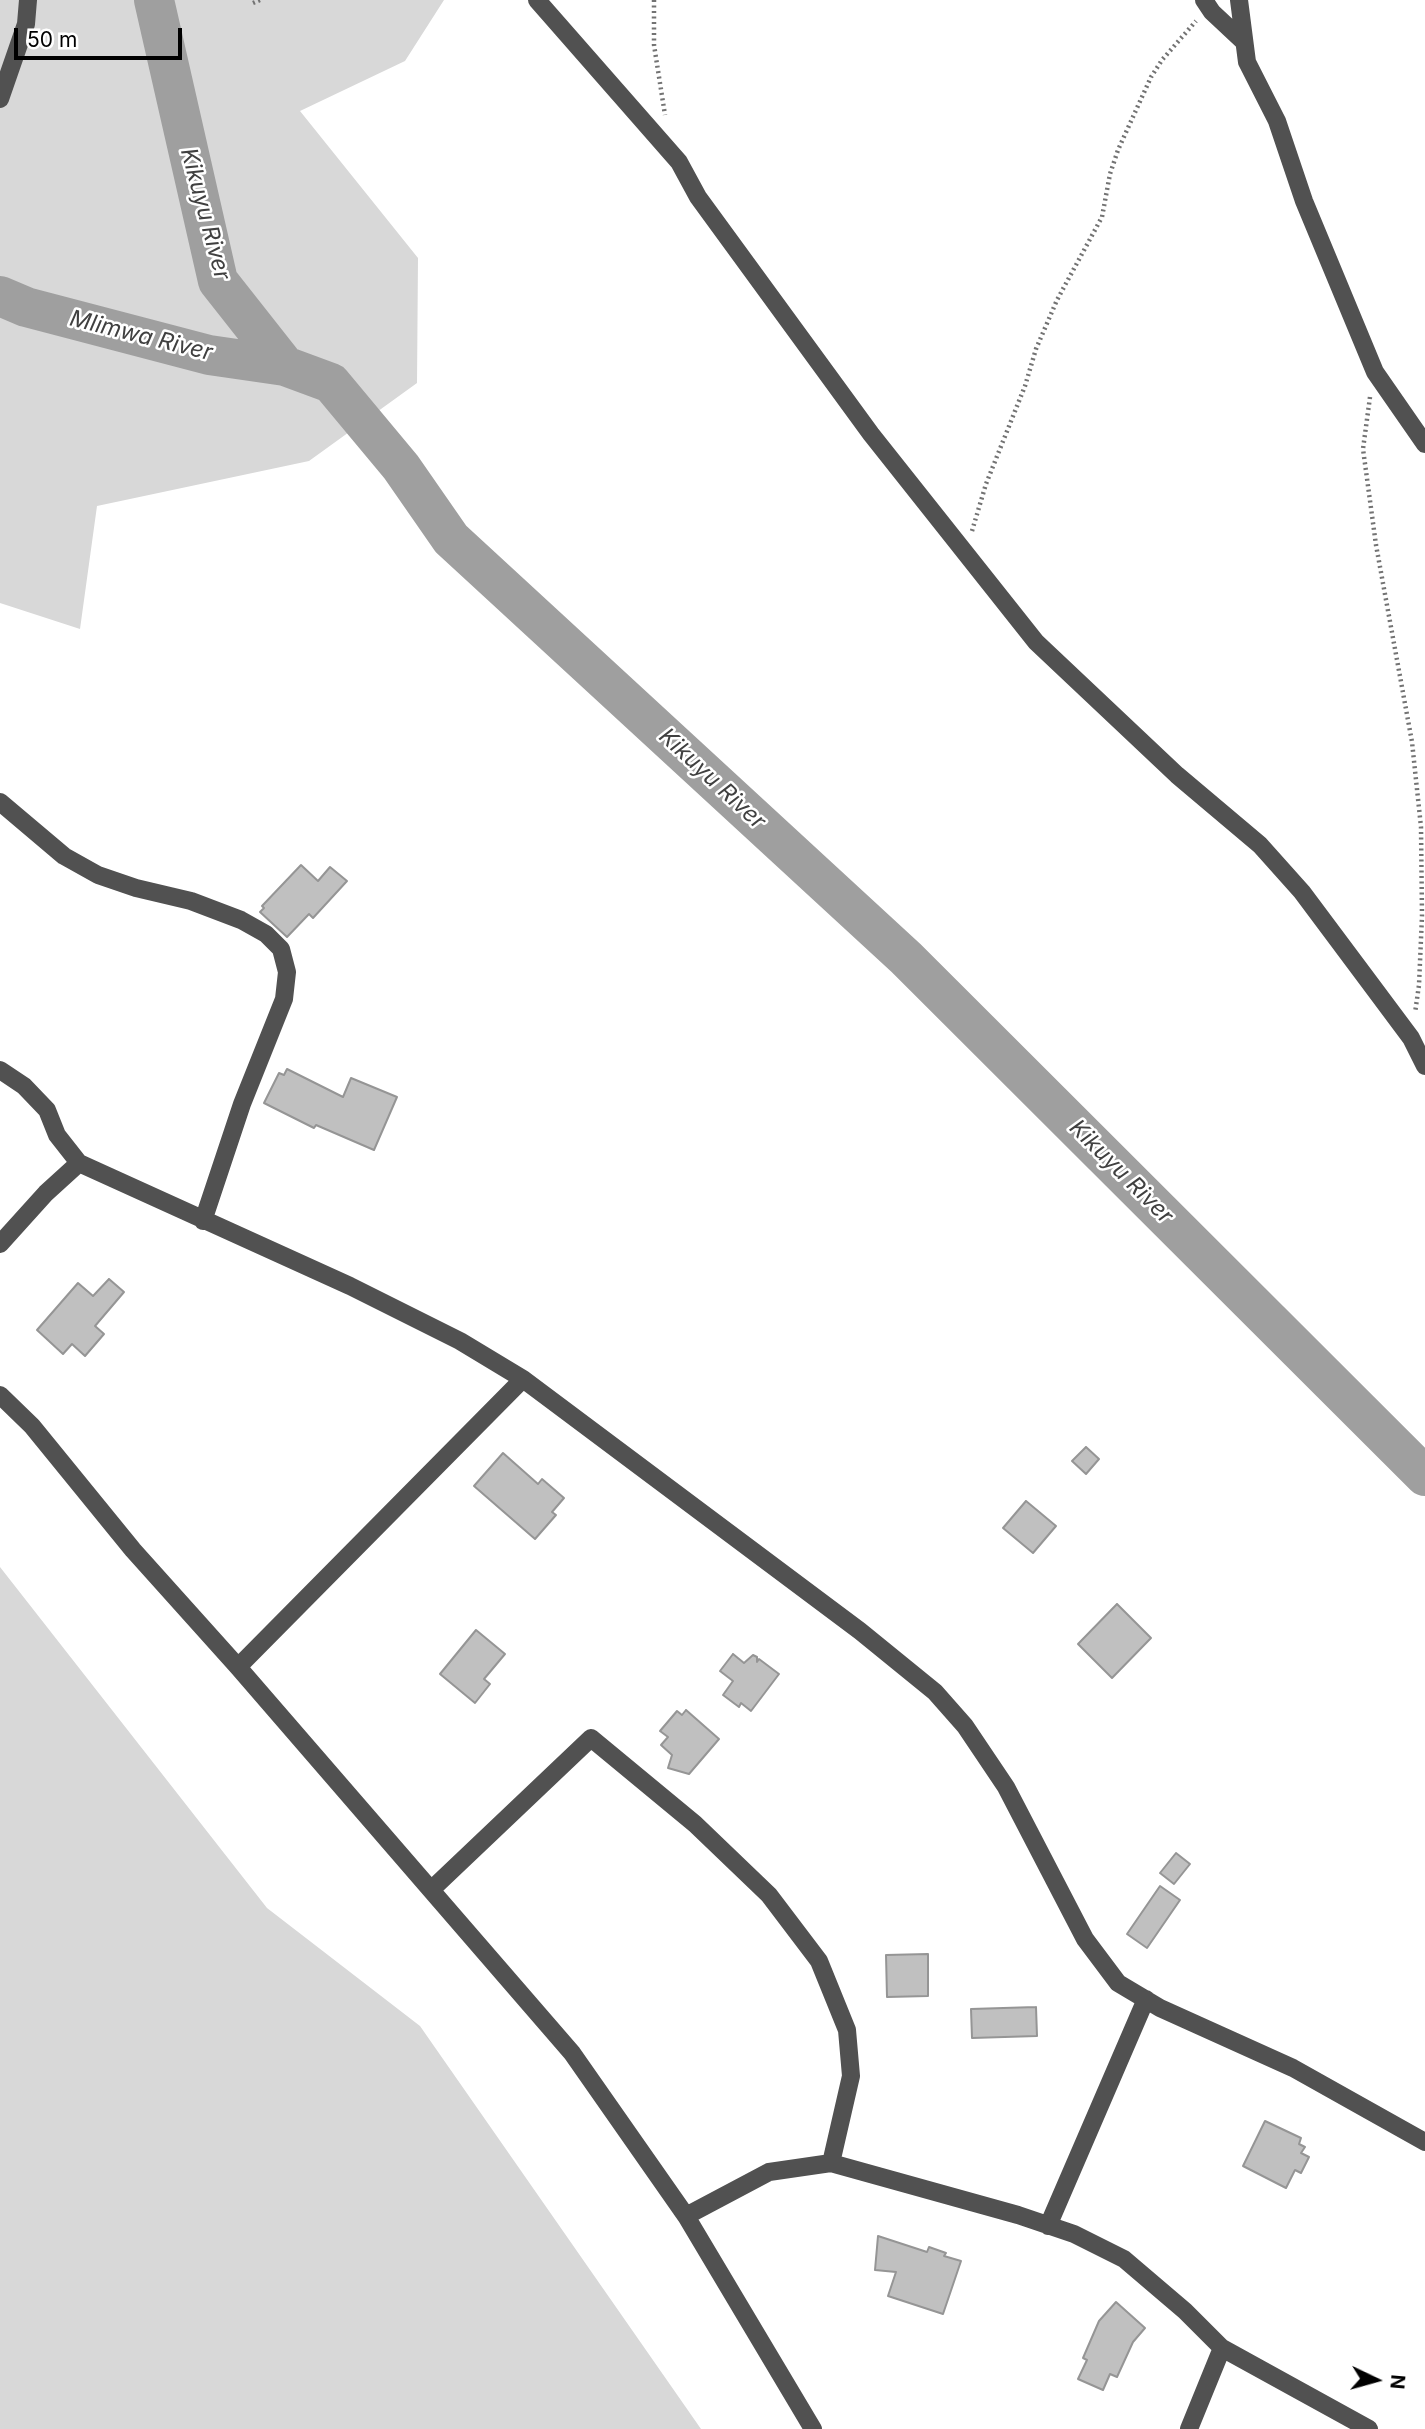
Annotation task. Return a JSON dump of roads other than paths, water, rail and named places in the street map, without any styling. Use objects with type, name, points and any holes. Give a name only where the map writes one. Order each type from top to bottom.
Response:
[{"type":"street","points":[[0,99],[26,24],[28,0]]},
{"type":"street","points":[[537,0],[679,162],[706,208],[871,434],[1037,642],[1177,775],[1259,845],[1302,892],[1411,1038],[1425,1066]]},
{"type":"street","points":[[1239,0],[1247,62],[1277,121],[1304,201],[1375,372],[1425,444]]},
{"type":"street","points":[[1206,4],[1243,41]]},
{"type":"street","points":[[0,802],[64,856],[98,875],[136,888],[191,901],[241,920],[266,934],[281,949],[287,972],[284,999],[242,1104],[203,1221]]},
{"type":"street","points":[[0,1070],[24,1086],[47,1110],[57,1135],[79,1163],[350,1286],[460,1341],[523,1379],[860,1631],[935,1692],[965,1726],[1006,1787],[1085,1939],[1118,1983],[1160,2008],[1293,2068],[1425,2142]]},
{"type":"street","points":[[0,1244],[46,1193],[79,1163]]},
{"type":"street","points":[[238,1667],[523,1379]]},
{"type":"street","points":[[0,1395],[32,1426],[133,1549],[572,2053],[686,2216],[813,2429]]},
{"type":"street","points":[[431,1890],[591,1738],[695,1824],[769,1895],[819,1961],[847,2030],[851,2076],[831,2163]]},
{"type":"street","points":[[1048,2225],[1146,1999]]},
{"type":"street","points":[[686,2216],[769,2172],[831,2163],[1048,2225],[1074,2234],[1124,2259],[1185,2311],[1222,2348],[1369,2429]]},
{"type":"street","points":[[1189,2429],[1222,2348]]},
{"type":"waterway","name":"Kikuyu River","points":[[154,0],[218,281],[285,366],[331,383],[401,467],[451,539],[906,958],[1425,1476]]},
{"type":"waterway","name":"Mlimwa River","points":[[0,296],[26,307],[209,355],[285,366]]}]
